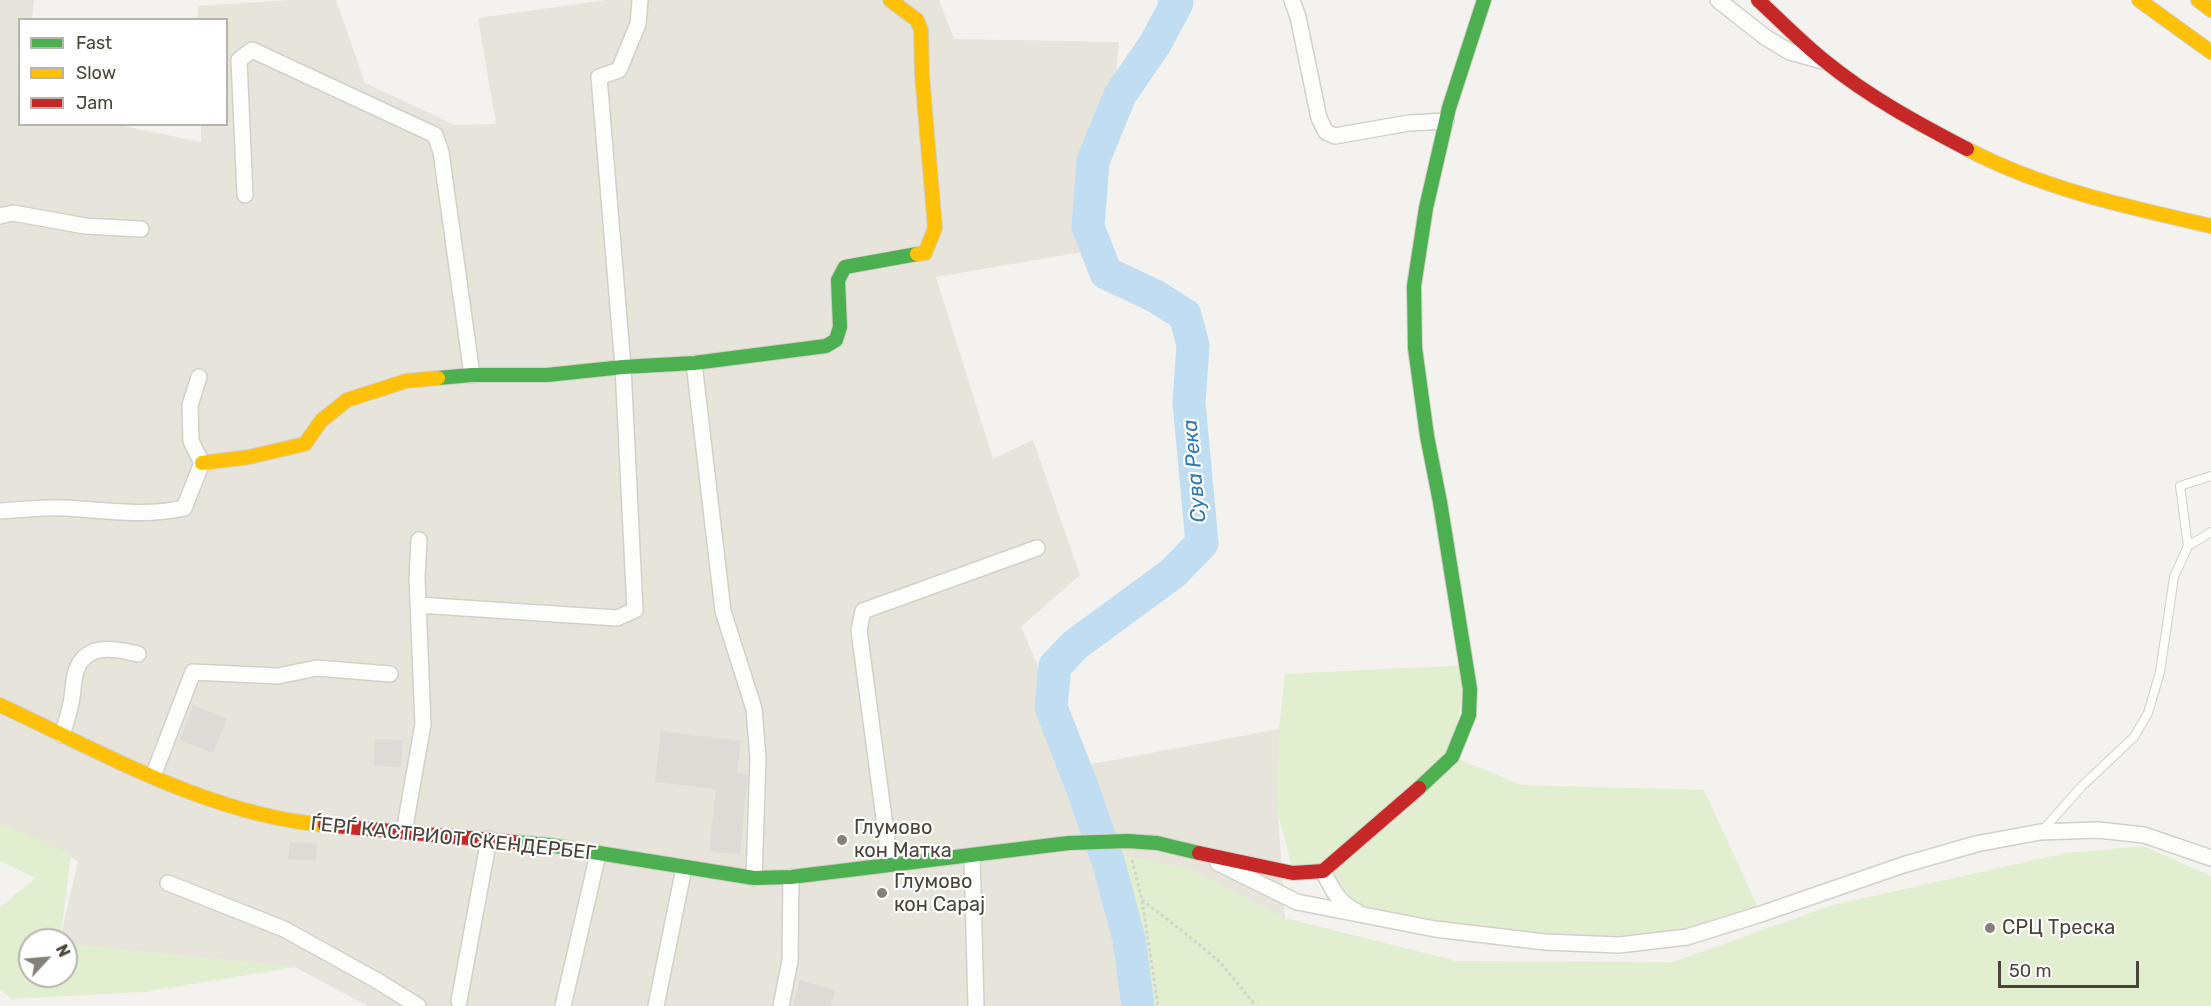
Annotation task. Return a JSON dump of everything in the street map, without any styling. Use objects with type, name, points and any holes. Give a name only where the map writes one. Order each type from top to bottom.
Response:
[{"type":"main road","points":[[202,463],[249,457],[305,444],[321,421],[347,400],[406,381],[472,375],[547,375],[694,363],[826,346],[836,340],[840,334],[838,280],[845,267],[925,253],[935,228],[922,75],[921,30],[917,20],[890,0]]},
{"type":"main road","points":[[1323,871],[1386,818],[1452,757],[1469,715],[1470,689],[1427,436],[1415,348],[1414,286],[1426,208],[1446,121],[1484,0]]},
{"type":"main road","points":[[1758,0],[1826,62],[1914,121],[1982,156],[2055,186],[2144,211],[2211,226]]},
{"type":"main road","points":[[2139,0],[2211,52]]},
{"type":"main road","points":[[2198,0],[2211,10]]},
{"type":"main road","name":"ЃЕРЃ КАСТРИОТ СКЕНДЕРБЕГ","points":[[0,705],[153,776],[220,802],[291,822],[549,845],[754,878],[791,878],[1069,843],[1128,841],[1157,843],[1293,873],[1323,871]]},
{"type":"street","points":[[418,605],[617,618],[635,610],[623,367],[599,77],[619,70],[638,24],[639,0]]},
{"type":"street","points":[[1292,0],[1298,17],[1319,118],[1326,132],[1335,136],[1409,123],[1446,121]]},
{"type":"street","points":[[1718,0],[1764,37],[1790,52],[1826,62]]},
{"type":"street","points":[[245,195],[239,60],[252,50],[435,135],[441,152],[472,375]]},
{"type":"street","points":[[0,216],[12,213],[85,226],[141,229]]},
{"type":"street","points":[[694,363],[723,611],[754,709],[758,758],[754,878]]},
{"type":"street","points":[[0,511],[62,508],[123,512],[173,511],[184,508],[202,463],[191,441],[190,405],[199,377]]},
{"type":"street","points":[[404,832],[423,724],[417,577],[419,540]]},
{"type":"street","points":[[890,864],[859,630],[862,611],[1037,548]]},
{"type":"street","points":[[62,735],[71,704],[75,673],[89,653],[100,649],[138,654]]},
{"type":"street","points":[[153,776],[193,672],[278,676],[317,668],[390,674]]},
{"type":"street","points":[[1199,854],[1297,902],[1436,929],[1545,942],[1619,945],[1687,938],[1904,865],[1976,844],[2040,832],[2098,830],[2144,835],[2211,858]]},
{"type":"street","points":[[459,1001],[489,839]]},
{"type":"street","points":[[563,1006],[598,854]]},
{"type":"street","points":[[972,856],[976,1006]]},
{"type":"street","points":[[657,1006],[684,868]]},
{"type":"street","points":[[1323,871],[1334,893],[1346,907],[1364,915]]},
{"type":"street","points":[[781,1006],[790,961],[791,878]]},
{"type":"street","points":[[168,883],[284,929],[418,1006]]},
{"type":"lane","points":[[2040,832],[2082,786],[2134,737],[2148,713],[2160,672],[2174,578],[2188,546],[2181,486],[2211,476]]},
{"type":"lane","points":[[2188,546],[2211,532]]},
{"type":"path","points":[[1128,841],[1142,900],[1158,1006]]},
{"type":"path","points":[[1142,900],[1220,962],[1256,1006]]},
{"type":"shaded area","points":[[0,0],[34,0],[32,18],[18,18],[18,126],[123,126],[201,142],[201,126],[228,126],[228,18],[198,18],[198,6],[290,0],[336,0],[365,83],[455,125],[496,124],[478,18],[606,0],[939,0],[954,39],[1119,42],[1100,249],[936,277],[993,459],[1033,440],[1080,575],[1021,627],[1081,766],[1279,729],[1278,813],[1285,918],[1190,869],[1123,937],[1129,1006],[368,1006],[295,967],[78,945],[78,928],[63,928],[78,861],[0,825]]},
{"type":"green space","points":[[1466,665],[1453,757],[1522,785],[1704,790],[1761,914],[1619,945],[1364,914],[1323,871],[1293,872],[1278,813],[1279,729],[1285,674]]},
{"type":"green space","points":[[0,823],[71,854],[62,928],[18,928],[18,988],[78,988],[78,945],[295,967],[144,992],[12,999],[0,990],[0,907],[36,878],[0,861]]},
{"type":"green space","name":"СРЦ Треска","points":[[2143,846],[2211,876],[2211,1006],[1129,1006],[1123,937],[1109,852],[1190,869],[1285,918],[1456,961],[1673,962],[1833,905],[2066,853]]},
{"type":"building","points":[[193,705],[227,719],[213,753],[180,740]]},
{"type":"building","points":[[661,731],[741,741],[737,773],[748,775],[740,855],[709,851],[716,789],[655,782]]},
{"type":"building","points":[[375,739],[403,740],[401,767],[374,766]]},
{"type":"building","points":[[290,842],[317,843],[316,861],[288,859]]},
{"type":"building","points":[[800,980],[835,990],[831,1006],[793,1006]]},
{"type":"waterway","name":"Сува Река","points":[[1138,1006],[1129,939],[1109,864],[1051,707],[1055,666],[1075,645],[1173,573],[1202,543],[1189,403],[1193,345],[1185,315],[1155,296],[1106,273],[1088,227],[1093,161],[1120,95],[1155,44],[1177,3],[1174,0]]},
{"type":"traffic: fast","points":[[1419,788],[1452,757],[1469,715],[1470,689],[1427,436],[1415,348],[1414,286],[1426,208],[1449,108],[1484,0]]},
{"type":"traffic: fast","points":[[438,378],[472,375],[547,375],[694,363],[826,346],[836,340],[840,327],[838,280],[845,267],[917,254]]},
{"type":"traffic: fast","points":[[513,842],[549,845],[754,878],[791,877],[1069,843],[1128,841],[1157,843],[1199,853]]},
{"type":"traffic: slow","points":[[890,0],[917,20],[921,30],[922,75],[935,228],[925,253],[917,254]]},
{"type":"traffic: slow","points":[[2139,0],[2211,52]]},
{"type":"traffic: slow","points":[[2198,0],[2211,10]]},
{"type":"traffic: slow","points":[[1967,149],[2056,186],[2117,204],[2211,226]]},
{"type":"traffic: slow","points":[[202,463],[249,457],[305,444],[321,421],[347,400],[406,381],[438,378]]},
{"type":"traffic: slow","points":[[0,705],[118,761],[199,795],[240,809],[282,819],[325,825]]},
{"type":"traffic: jam","points":[[1758,0],[1842,75],[1895,109],[1967,149]]},
{"type":"traffic: jam","points":[[1199,853],[1293,873],[1323,871],[1419,788]]},
{"type":"traffic: jam","points":[[325,825],[513,842]]},
{"type":"place","name":"Глумово кон Матка","points":[[842,840]]},
{"type":"place","name":"Глумово кон Сарај","points":[[882,893]]},
{"type":"place","name":"СРЦ Треска","points":[[1990,928]]}]
